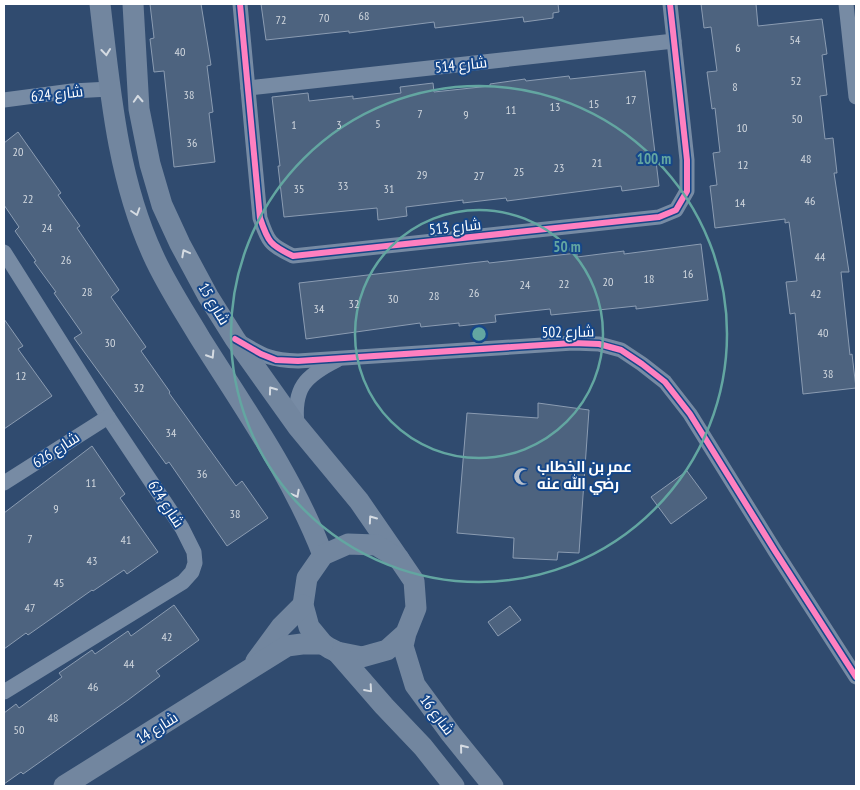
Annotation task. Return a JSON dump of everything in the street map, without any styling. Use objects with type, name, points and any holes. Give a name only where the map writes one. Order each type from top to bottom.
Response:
[{"type":"street","name":"شارع 15","points":[[100,4],[113,114],[134,205],[154,256],[187,315],[285,474],[312,524],[323,555]]},
{"type":"street","name":"شارع 513","points":[[240,4],[260,218],[267,239],[279,249],[294,256],[659,217],[676,210],[687,191],[687,160],[670,4]]},
{"type":"street","points":[[846,4],[852,25],[856,97]]},
{"type":"street","name":"شارع 15","points":[[135,8],[139,109],[150,164],[162,205],[180,244],[208,296],[235,339],[297,426],[359,501],[399,559]]},
{"type":"street","name":"شارع 514","points":[[248,88],[674,41]]},
{"type":"street","name":"شارع 624","points":[[4,100],[72,90],[110,89]]},
{"type":"street","name":"شارع 624","points":[[4,692],[182,582],[192,572],[195,563],[194,552],[182,528],[6,261]]},
{"type":"street","name":"شارع 502","points":[[235,339],[276,360],[341,359],[573,343],[599,344],[621,350],[664,382],[690,414],[775,551],[856,676]]},
{"type":"street","name":"شارع 502","points":[[297,426],[296,409],[299,392],[308,379],[321,368],[341,359]]},
{"type":"street","name":"شارع 626","points":[[4,483],[108,417]]},
{"type":"street","points":[[348,544],[376,545],[399,559],[414,582],[416,608],[406,634],[387,650],[362,657],[330,648],[309,627],[303,605],[307,578],[323,555],[348,544]]},
{"type":"street","name":"شارع 14","points":[[250,670],[281,627],[303,605]]},
{"type":"street","name":"شارع 16","points":[[406,634],[403,646],[415,684],[451,734],[493,786]]},
{"type":"street","name":"شارع 14","points":[[64,786],[287,646],[302,644],[330,648]]},
{"type":"street","name":"شارع 16","points":[[330,648],[423,747],[454,786]]},
{"type":"building","points":[[150,4],[201,4],[211,65],[207,66],[213,112],[209,113],[215,162],[174,167],[164,71],[154,72],[150,39],[154,38]]},
{"type":"building","points":[[261,4],[558,4],[559,12],[553,13],[553,18],[524,22],[523,17],[435,28],[434,22],[349,33],[349,31],[266,40]]},
{"type":"building","points":[[701,4],[756,4],[758,26],[822,19],[827,54],[822,55],[827,95],[820,96],[825,139],[833,138],[837,173],[834,173],[849,272],[841,272],[850,355],[852,354],[856,388],[803,394],[795,313],[790,314],[786,282],[797,281],[789,222],[785,223],[785,219],[715,228],[710,186],[717,185],[713,153],[720,152],[715,108],[712,109],[707,72],[717,71],[711,27],[704,28]]},
{"type":"building","points":[[645,71],[659,186],[622,191],[621,186],[507,201],[506,198],[463,203],[463,200],[406,207],[407,216],[378,220],[377,208],[284,217],[272,97],[308,93],[309,101],[353,96],[353,99],[401,93],[400,87],[433,83],[434,92],[490,86],[490,84],[525,79],[526,81],[569,76],[570,79]]},
{"type":"building","points":[[18,132],[61,193],[58,195],[80,226],[77,228],[119,290],[111,297],[146,347],[141,351],[236,486],[242,481],[268,518],[227,546],[169,462],[166,464],[74,338],[82,333],[15,231],[19,227],[4,205],[4,143]]},
{"type":"building","points":[[701,244],[708,300],[636,309],[636,306],[551,315],[550,309],[495,315],[496,322],[459,326],[459,323],[421,327],[420,323],[306,339],[299,283],[488,261],[489,263],[577,253],[577,257],[624,251],[624,254]]},
{"type":"building","points":[[4,319],[23,346],[18,349],[52,396],[4,429]]},
{"type":"building","name":"عمر بن الخطاب رضي الله عنه","points":[[538,403],[589,410],[579,553],[558,552],[557,560],[513,558],[514,538],[457,533],[467,413],[538,418]]},
{"type":"building","points":[[92,446],[125,494],[120,498],[158,552],[127,574],[124,570],[92,590],[28,635],[26,633],[4,649],[4,513]]},
{"type":"building","points":[[687,471],[707,498],[671,524],[651,497]]},
{"type":"building","points":[[174,605],[199,640],[156,671],[160,676],[128,700],[23,774],[21,772],[4,784],[4,713],[16,704],[19,708],[62,677],[59,673],[92,650],[95,654],[128,631],[131,636]]},
{"type":"building","points":[[510,606],[521,620],[498,636],[488,622]]},
{"type":"cycle path","points":[[240,4],[260,218],[265,233],[271,242],[279,249],[293,256],[659,217],[676,210],[687,191],[687,160],[670,4]]},
{"type":"cycle path","points":[[235,339],[276,360],[298,361],[573,343],[599,344],[621,350],[665,382],[690,414],[856,677]]},
{"type":"place","name":"عمر بن الخطاب رضي الله عنه","points":[[523,476]]}]
